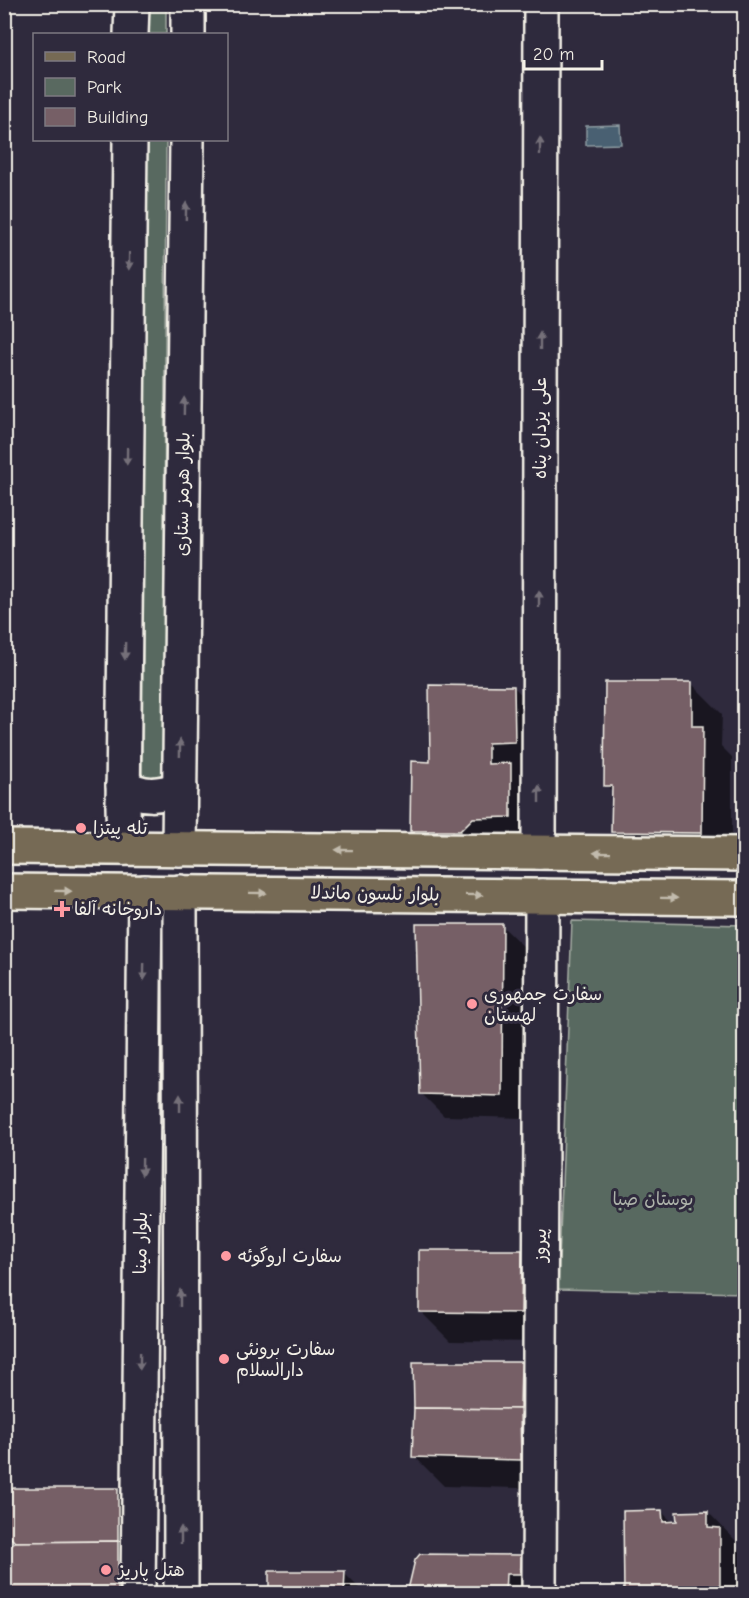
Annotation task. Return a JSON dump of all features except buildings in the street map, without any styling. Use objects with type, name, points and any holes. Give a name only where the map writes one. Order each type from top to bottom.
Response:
[{"type":"main road","points":[[4,847],[744,854]]},
{"type":"main road","points":[[376,851],[377,894]]},
{"type":"main road","name":"بلوار نلسون ماندلا","points":[[4,891],[744,898]]},
{"type":"street","points":[[131,33],[132,4]]},
{"type":"street","points":[[188,4],[188,33]]},
{"type":"street","name":"علی یزدان پناه","points":[[539,852],[541,4]]},
{"type":"street","points":[[124,848],[130,141]]},
{"type":"street","name":"بلوار هرمز ستاری","points":[[179,849],[187,141]]},
{"type":"street","points":[[123,785],[132,791],[147,795],[164,794],[180,788]]},
{"type":"street","name":"بلوار مینا","points":[[138,1593],[145,892]]},
{"type":"street","points":[[180,892],[181,1593]]},
{"type":"street","name":"پیروز","points":[[539,1593],[542,896]]},
{"type":"street","points":[[144,932],[156,928],[180,933]]},
{"type":"green space","points":[[148,5],[166,5],[166,33],[148,33]]},
{"type":"green space","points":[[147,141],[166,141],[163,782],[142,781]]},
{"type":"green space","name":"بوستان صبا","points":[[572,921],[744,925],[744,1293],[558,1289]]},
{"type":"water","points":[[620,125],[621,144],[586,145],[586,126]]},
{"type":"place","name":"تله پیتزا","points":[[81,828]]},
{"type":"place","name":"داروخانه آلفا","points":[[62,909]]},
{"type":"place","name":"سفارت جمهوری لهستان","points":[[472,1004]]},
{"type":"place","name":"سفارت اروگوئه","points":[[226,1256]]},
{"type":"place","name":"سفارت برونئی دارالسلام","points":[[224,1359]]},
{"type":"place","name":"هتل پاریز","points":[[106,1570]]}]
